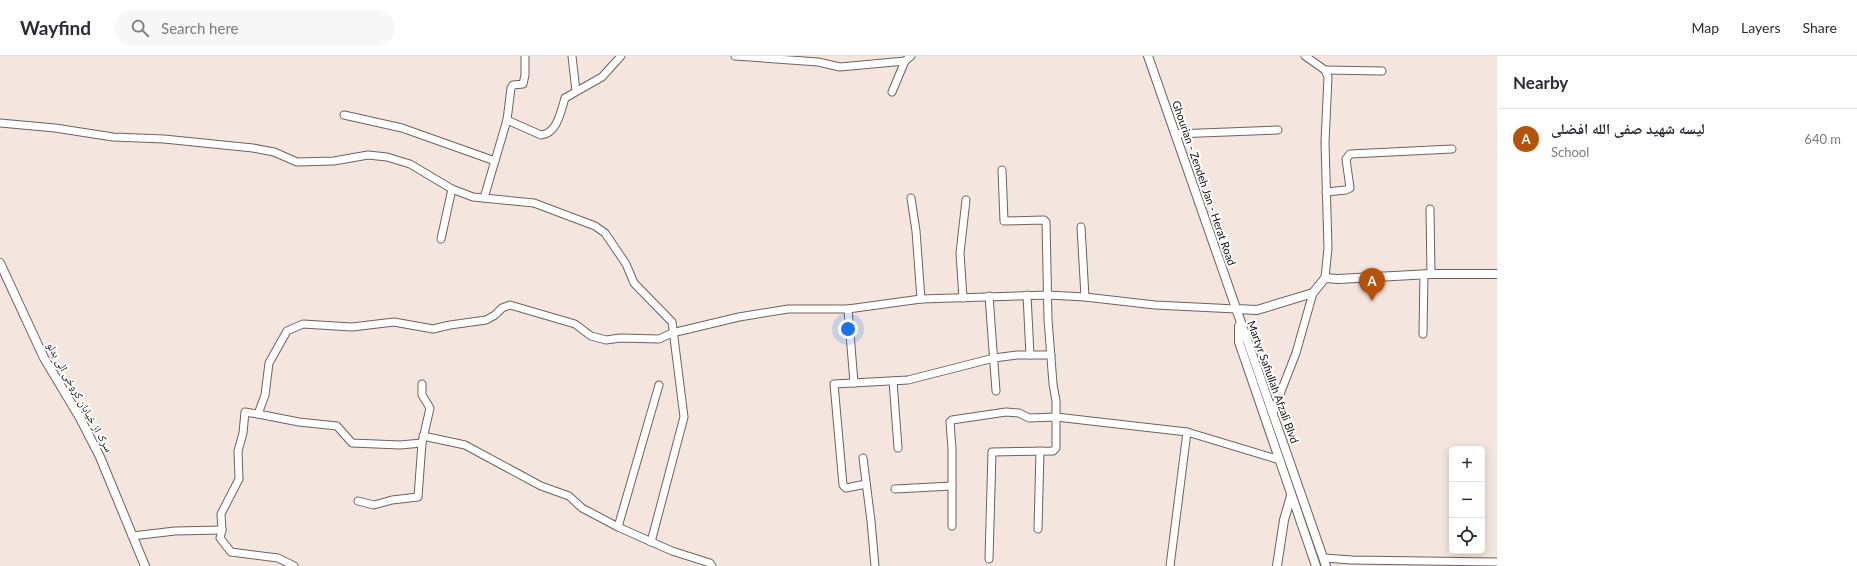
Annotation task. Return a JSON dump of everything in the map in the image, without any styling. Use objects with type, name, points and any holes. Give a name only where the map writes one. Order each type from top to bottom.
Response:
[{"type":"main road","name":"Ghourian - Zendeh Jan - Herat Road","points":[[1148,56],[1237,313]]},
{"type":"main road","name":"سرک از خیابان کروخی الی بدلو","points":[[0,263],[44,358],[80,418],[100,457],[145,566]]},
{"type":"main road","points":[[1237,313],[1257,310],[1313,293],[1325,278],[1338,279],[1427,274],[1497,274]]},
{"type":"main road","name":"Martyr Safiullah Afzali Blvd","points":[[1237,313],[1325,562]]},
{"type":"main road","name":"Martyr Safiullah Afzali Blvd","points":[[1237,313],[1239,342],[1316,566]]},
{"type":"main road","points":[[1277,566],[1284,520],[1292,496]]},
{"type":"street","points":[[484,198],[507,120],[510,88],[513,85],[523,84],[525,75],[525,56]]},
{"type":"street","points":[[572,56],[576,91]]},
{"type":"street","points":[[507,120],[541,134],[547,134],[552,131],[559,117],[565,98],[602,77],[621,56]]},
{"type":"street","points":[[735,56],[818,62],[840,67],[885,59],[905,61]]},
{"type":"street","points":[[892,92],[905,61],[912,56]]},
{"type":"street","points":[[1304,56],[1325,70],[1382,71]]},
{"type":"street","points":[[1325,70],[1328,77],[1325,142],[1328,248],[1325,278]]},
{"type":"street","points":[[344,115],[402,128],[495,161]]},
{"type":"street","points":[[0,123],[55,128],[112,137],[164,139],[220,146],[253,148],[274,152],[297,162],[334,161],[368,155],[387,157],[410,164],[452,189],[473,196],[534,203],[595,226],[605,233],[626,264],[634,283],[672,322],[672,333],[684,417],[651,542]]},
{"type":"street","points":[[1175,134],[1278,130]]},
{"type":"street","points":[[1326,192],[1346,190],[1350,188],[1346,159],[1350,154],[1452,149]]},
{"type":"street","points":[[990,559],[991,454],[994,452],[1055,450],[1056,401],[1053,384],[1048,320],[1046,222],[1044,220],[1004,221],[1002,170]]},
{"type":"street","points":[[441,239],[452,189]]},
{"type":"street","points":[[911,198],[916,231],[920,299]]},
{"type":"street","points":[[963,298],[960,253],[966,200]]},
{"type":"street","points":[[1423,334],[1430,209]]},
{"type":"street","points":[[1081,227],[1085,297]]},
{"type":"street","points":[[1273,412],[1296,353],[1313,293]]},
{"type":"street","points":[[258,414],[264,396],[269,363],[287,331],[302,324],[352,327],[394,322],[433,329],[486,320],[495,315],[502,308],[510,305],[575,324],[591,336],[606,340],[620,338],[659,339],[672,333],[738,317],[788,309],[848,309],[920,299],[1027,295],[1085,297],[1237,313]]},
{"type":"street","points":[[1027,295],[1030,355]]},
{"type":"street","points":[[989,296],[996,391]]},
{"type":"street","points":[[848,309],[854,383]]},
{"type":"street","points":[[866,484],[846,488],[843,485],[834,386],[836,384],[908,380],[994,358],[1051,355]]},
{"type":"street","points":[[893,381],[898,448]]},
{"type":"street","points":[[358,501],[374,505],[392,500],[418,497],[423,439],[430,408],[422,395],[422,384]]},
{"type":"street","points":[[618,527],[659,385]]},
{"type":"street","points":[[294,566],[278,558],[231,552],[220,538],[222,530],[221,514],[239,479],[238,451],[243,433],[245,412],[299,422],[337,426],[352,443],[400,445],[423,439],[466,445],[536,483],[569,496],[582,508],[618,527],[651,542],[710,563],[712,566]]},
{"type":"street","points":[[952,526],[951,421],[997,412],[1020,413],[1029,418],[1056,417],[1187,432],[1280,460]]},
{"type":"street","points":[[1170,566],[1187,432]]},
{"type":"street","points":[[1038,529],[1040,451]]},
{"type":"street","points":[[863,458],[875,566]]},
{"type":"street","points":[[895,489],[952,486]]},
{"type":"street","points":[[132,536],[175,531],[222,530]]},
{"type":"street","points":[[1325,562],[1352,560],[1497,562]]},
{"type":"place","name":"لیسه شهید صفی الله افضلی","points":[[1372,301]]}]
